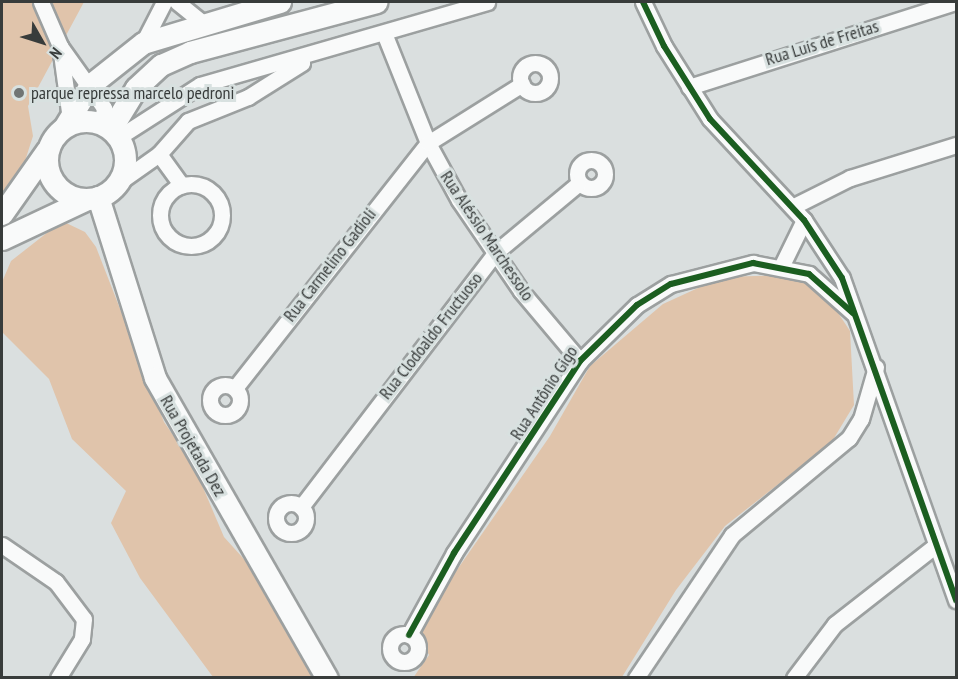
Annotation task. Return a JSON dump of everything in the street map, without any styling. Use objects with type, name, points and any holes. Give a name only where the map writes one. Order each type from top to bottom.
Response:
[{"type":"street","points":[[41,2],[60,46],[90,85],[104,108],[111,130],[126,160],[118,183]]},
{"type":"street","points":[[143,43],[164,2]]},
{"type":"street","points":[[177,2],[204,24]]},
{"type":"street","points":[[2,214],[90,85],[143,43],[280,2]]},
{"type":"street","points":[[111,130],[136,88],[161,65],[190,52],[376,2]]},
{"type":"street","points":[[67,119],[88,120],[111,130],[177,100],[200,84],[315,55],[488,2]]},
{"type":"street","name":"Rua Antônio Gigo","points":[[643,2],[689,87],[734,147],[804,220],[826,248],[862,326],[936,545],[957,600]]},
{"type":"street","name":"Rua Luís de Freitas","points":[[689,87],[957,2]]},
{"type":"street","name":"Rua Aléssio Marchessolo","points":[[384,33],[428,143],[495,253],[580,361]]},
{"type":"street","points":[[60,46],[67,119]]},
{"type":"street","points":[[2,239],[93,198],[159,154],[188,121],[249,97],[315,55]]},
{"type":"street","name":"Rua Carmelino Gadioli","points":[[235,388],[428,143],[522,84]]},
{"type":"street","points":[[177,100],[188,121]]},
{"type":"street","points":[[792,207],[850,178],[957,145]]},
{"type":"street","points":[[47,150],[55,185],[93,198]]},
{"type":"street","points":[[159,154],[182,186]]},
{"type":"street","name":"Rua Clodoaldo Fructuoso","points":[[301,507],[495,253],[579,183]]},
{"type":"street","points":[[182,186],[203,187],[219,201],[222,221],[205,243],[177,242],[164,229],[165,199],[182,186]]},
{"type":"street","name":"Rua Projetada Dez","points":[[93,198],[155,378],[327,678]]},
{"type":"street","points":[[782,265],[804,220]]},
{"type":"street","name":"Rua Antônio Gigo","points":[[409,635],[454,553],[580,361],[622,317],[671,284],[715,269],[782,265],[824,284],[862,326]]},
{"type":"street","points":[[636,678],[732,535],[849,438],[861,419],[876,367]]},
{"type":"street","points":[[2,545],[56,582],[80,611],[86,627],[82,639],[58,678]]},
{"type":"street","points":[[794,678],[835,624],[936,545]]},
{"type":"shaded area","name":"parque repressa marcelo pedroni","points":[[2,2],[84,2],[28,106],[33,136],[25,161],[2,197]]},
{"type":"shaded area","points":[[62,221],[85,232],[96,247],[164,422],[193,464],[224,537],[252,568],[319,677],[213,677],[140,578],[111,523],[126,491],[72,439],[49,379],[2,332],[2,282],[11,261]]},
{"type":"shaded area","points":[[789,275],[821,287],[850,331],[854,405],[831,443],[725,526],[676,590],[622,677],[413,678],[429,655],[419,637],[443,590],[550,436],[590,366],[663,304],[722,277]]},
{"type":"cycle path","points":[[643,2],[664,46],[710,119],[804,220],[842,278],[956,600]]},
{"type":"cycle path","points":[[409,635],[454,553],[580,361],[637,305],[671,284],[753,263],[809,274],[853,313]]},
{"type":"place","name":"parque repressa marcelo pedroni","points":[[19,93]]}]
